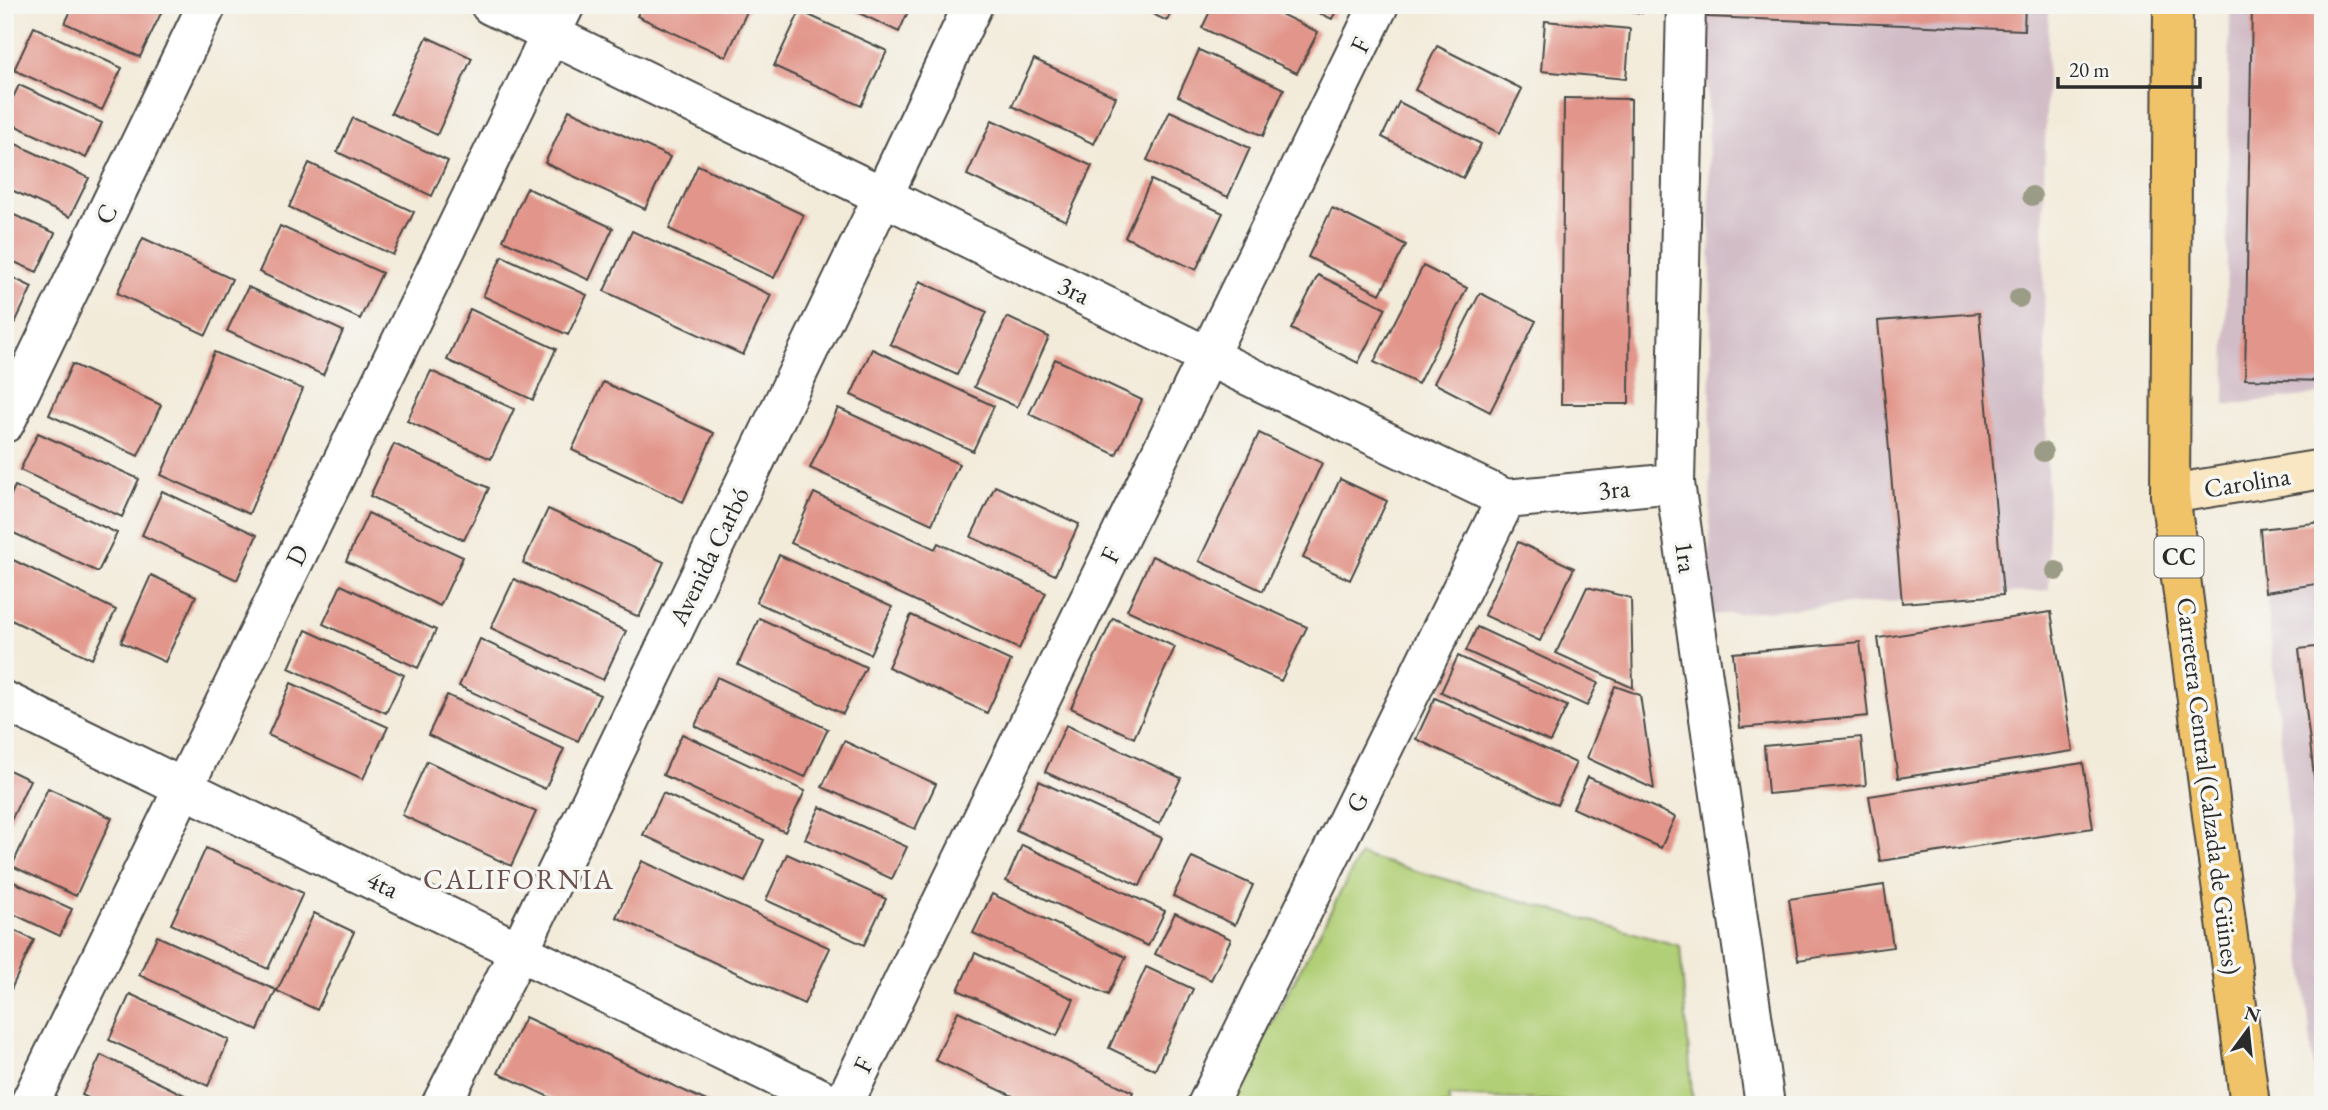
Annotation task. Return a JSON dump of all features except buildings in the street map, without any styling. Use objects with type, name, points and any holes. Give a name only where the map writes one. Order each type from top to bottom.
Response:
[{"type":"main road","name":"Carretera Central (Calzada de Güines)","points":[[2173,5],[2170,494],[2250,1105]]},
{"type":"main road","name":"Carolina","points":[[2170,494],[2323,469]]},
{"type":"street","name":"C","points":[[5,423],[207,5]]},
{"type":"street","name":"3ra","points":[[490,5],[558,20],[883,195],[1207,356],[1506,499],[1675,483]]},
{"type":"street","name":"Avenida Carbó","points":[[440,1105],[519,951],[974,5]]},
{"type":"street","name":"F","points":[[843,1105],[1380,5]]},
{"type":"street","name":"1ra","points":[[1686,5],[1675,483],[1765,1105]]},
{"type":"street","name":"D","points":[[29,1105],[558,20]]},
{"type":"street","name":"G","points":[[1207,1105],[1506,499]]},
{"type":"street","name":"4ta","points":[[5,701],[835,1105]]},
{"type":"shaded area","points":[[1706,5],[2049,5],[2043,216],[2049,590],[1710,615],[1711,281]]},
{"type":"shaded area","points":[[2230,5],[2323,5],[2323,394],[2225,405]]},
{"type":"shaded area","points":[[2323,522],[2323,1105],[2317,1105],[2260,529]]},
{"type":"green space","points":[[1360,855],[1680,946],[1693,1105],[1449,1096],[1449,1105],[1229,1105]]},
{"type":"district","name":"CALIFORNIA","points":[[519,879]]}]
